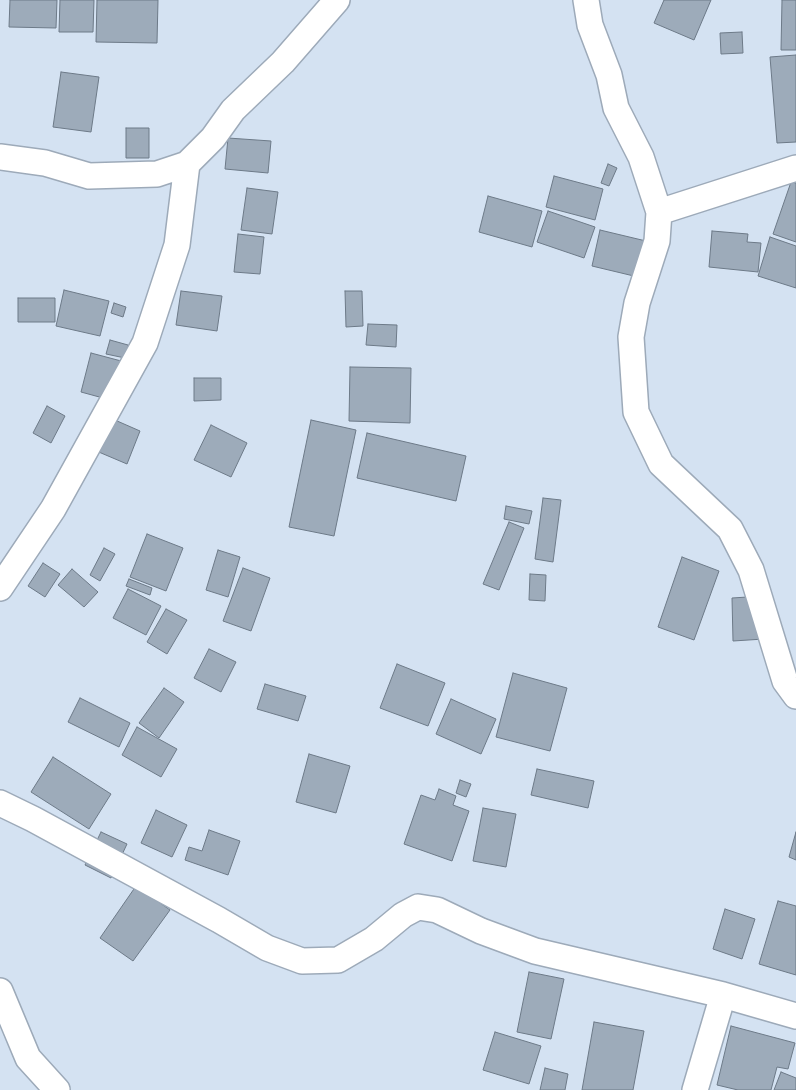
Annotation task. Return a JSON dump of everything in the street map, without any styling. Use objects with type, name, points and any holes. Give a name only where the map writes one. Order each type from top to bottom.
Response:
[{"type":"street","points":[[0,157],[44,163],[89,176],[157,174],[187,164],[213,138],[233,110],[283,62],[336,0]]},
{"type":"street","points":[[586,0],[590,25],[609,75],[616,108],[641,157],[659,212],[657,241],[637,303],[631,337],[636,412],[661,464],[730,529],[750,570],[785,681],[796,696]]},
{"type":"street","points":[[0,588],[53,509],[145,343],[177,245],[187,164]]},
{"type":"street","points":[[659,212],[796,168]]},
{"type":"street","points":[[0,803],[219,920],[267,948],[302,961],[338,960],[374,939],[403,915],[418,907],[437,910],[481,931],[535,951],[723,995],[796,1016]]},
{"type":"street","points":[[0,990],[28,1058],[57,1090]]},
{"type":"street","points":[[695,1090],[723,995]]},
{"type":"building","points":[[10,0],[57,0],[56,28],[9,27]]},
{"type":"building","points":[[60,0],[94,0],[93,32],[59,32]]},
{"type":"building","points":[[97,0],[158,0],[157,43],[96,42]]},
{"type":"building","points":[[664,0],[711,0],[694,40],[654,23]]},
{"type":"building","points":[[782,0],[796,0],[796,50],[781,50]]},
{"type":"building","points":[[742,32],[743,53],[721,54],[720,33]]},
{"type":"building","points":[[796,55],[796,142],[777,143],[770,57]]},
{"type":"building","points":[[61,72],[99,77],[91,132],[53,127]]},
{"type":"building","points":[[126,128],[149,128],[149,158],[126,158]]},
{"type":"building","points":[[228,138],[271,141],[268,173],[225,169]]},
{"type":"building","points":[[608,164],[617,168],[609,186],[601,183]]},
{"type":"building","points":[[554,176],[603,189],[595,220],[546,207]]},
{"type":"building","points":[[791,182],[796,183],[796,242],[773,234]]},
{"type":"building","points":[[247,188],[278,192],[272,234],[241,230]]},
{"type":"building","points":[[488,196],[542,211],[532,247],[479,232]]},
{"type":"building","points":[[548,211],[595,227],[584,258],[537,242]]},
{"type":"building","points":[[600,230],[646,241],[638,277],[592,266]]},
{"type":"building","points":[[712,231],[748,234],[747,242],[761,243],[758,272],[709,267]]},
{"type":"building","points":[[238,234],[264,237],[260,274],[234,272]]},
{"type":"building","points":[[770,237],[796,246],[796,288],[758,276]]},
{"type":"building","points":[[64,290],[109,301],[100,336],[56,326]]},
{"type":"building","points":[[181,291],[222,296],[217,331],[176,325]]},
{"type":"building","points":[[345,291],[362,291],[363,326],[346,327]]},
{"type":"building","points":[[18,298],[55,298],[55,322],[18,322]]},
{"type":"building","points":[[114,303],[126,307],[123,317],[111,313]]},
{"type":"building","points":[[368,324],[397,325],[396,347],[366,345]]},
{"type":"building","points":[[110,340],[128,345],[125,358],[106,354]]},
{"type":"building","points":[[91,353],[125,362],[114,401],[81,392]]},
{"type":"building","points":[[350,367],[411,368],[410,423],[349,421]]},
{"type":"building","points":[[194,378],[221,378],[221,400],[194,401]]},
{"type":"building","points":[[47,406],[65,416],[51,443],[33,433]]},
{"type":"building","points":[[108,417],[140,431],[127,464],[94,450]]},
{"type":"building","points":[[311,420],[356,430],[334,536],[289,527]]},
{"type":"building","points":[[211,425],[247,443],[231,477],[194,460]]},
{"type":"building","points":[[367,433],[466,456],[456,501],[357,478]]},
{"type":"building","points":[[543,498],[561,500],[553,562],[535,559]]},
{"type":"building","points":[[506,506],[532,511],[529,524],[504,519]]},
{"type":"building","points":[[509,522],[524,528],[499,590],[483,584]]},
{"type":"building","points":[[147,534],[183,548],[166,591],[130,577]]},
{"type":"building","points":[[104,548],[115,554],[100,581],[90,575]]},
{"type":"building","points":[[218,550],[240,557],[228,597],[206,590]]},
{"type":"building","points":[[682,557],[719,571],[694,640],[658,627]]},
{"type":"building","points":[[43,563],[60,574],[45,597],[28,586]]},
{"type":"building","points":[[243,568],[270,578],[251,631],[223,621]]},
{"type":"building","points":[[72,569],[98,592],[84,607],[58,585]]},
{"type":"building","points":[[530,574],[546,575],[545,601],[529,600]]},
{"type":"building","points":[[129,579],[152,588],[150,595],[126,586]]},
{"type":"building","points":[[128,589],[161,606],[146,635],[113,618]]},
{"type":"building","points":[[763,596],[764,639],[733,641],[732,598]]},
{"type":"building","points":[[166,609],[187,620],[167,654],[147,642]]},
{"type":"building","points":[[209,649],[236,662],[221,692],[194,678]]},
{"type":"building","points":[[397,664],[445,683],[428,726],[380,708]]},
{"type":"building","points":[[513,673],[567,688],[550,751],[496,737]]},
{"type":"building","points":[[265,684],[306,696],[298,721],[257,709]]},
{"type":"building","points":[[164,688],[184,702],[159,738],[139,723]]},
{"type":"building","points":[[80,698],[130,723],[119,747],[68,722]]},
{"type":"building","points":[[451,699],[496,719],[481,754],[436,734]]},
{"type":"building","points":[[137,727],[177,749],[161,777],[122,755]]},
{"type":"building","points":[[309,754],[350,766],[336,813],[296,802]]},
{"type":"building","points":[[53,757],[111,794],[89,829],[31,792]]},
{"type":"building","points":[[537,769],[594,781],[588,808],[531,795]]},
{"type":"building","points":[[460,780],[471,784],[466,797],[456,793]]},
{"type":"building","points":[[439,789],[456,796],[453,805],[469,811],[452,861],[404,844],[421,795],[435,800]]},
{"type":"building","points":[[483,808],[516,814],[506,867],[473,861]]},
{"type":"building","points":[[156,810],[187,825],[172,857],[141,843]]},
{"type":"building","points":[[209,830],[240,841],[228,875],[185,860],[189,847],[202,851]]},
{"type":"building","points":[[101,832],[127,844],[111,878],[85,865]]},
{"type":"building","points":[[796,832],[796,860],[789,857]]},
{"type":"building","points":[[136,886],[170,910],[133,961],[100,938]]},
{"type":"building","points":[[778,901],[796,906],[796,975],[759,964]]},
{"type":"building","points":[[725,909],[755,919],[742,959],[713,949]]},
{"type":"building","points":[[529,972],[564,979],[551,1039],[517,1032]]},
{"type":"building","points":[[594,1022],[644,1031],[633,1090],[582,1090]]},
{"type":"building","points":[[731,1026],[795,1043],[788,1069],[777,1067],[771,1090],[738,1090],[717,1085]]},
{"type":"building","points":[[495,1032],[541,1046],[529,1084],[483,1070]]},
{"type":"building","points":[[545,1068],[568,1074],[565,1090],[540,1090]]},
{"type":"building","points":[[781,1072],[796,1078],[796,1090],[774,1090]]}]
